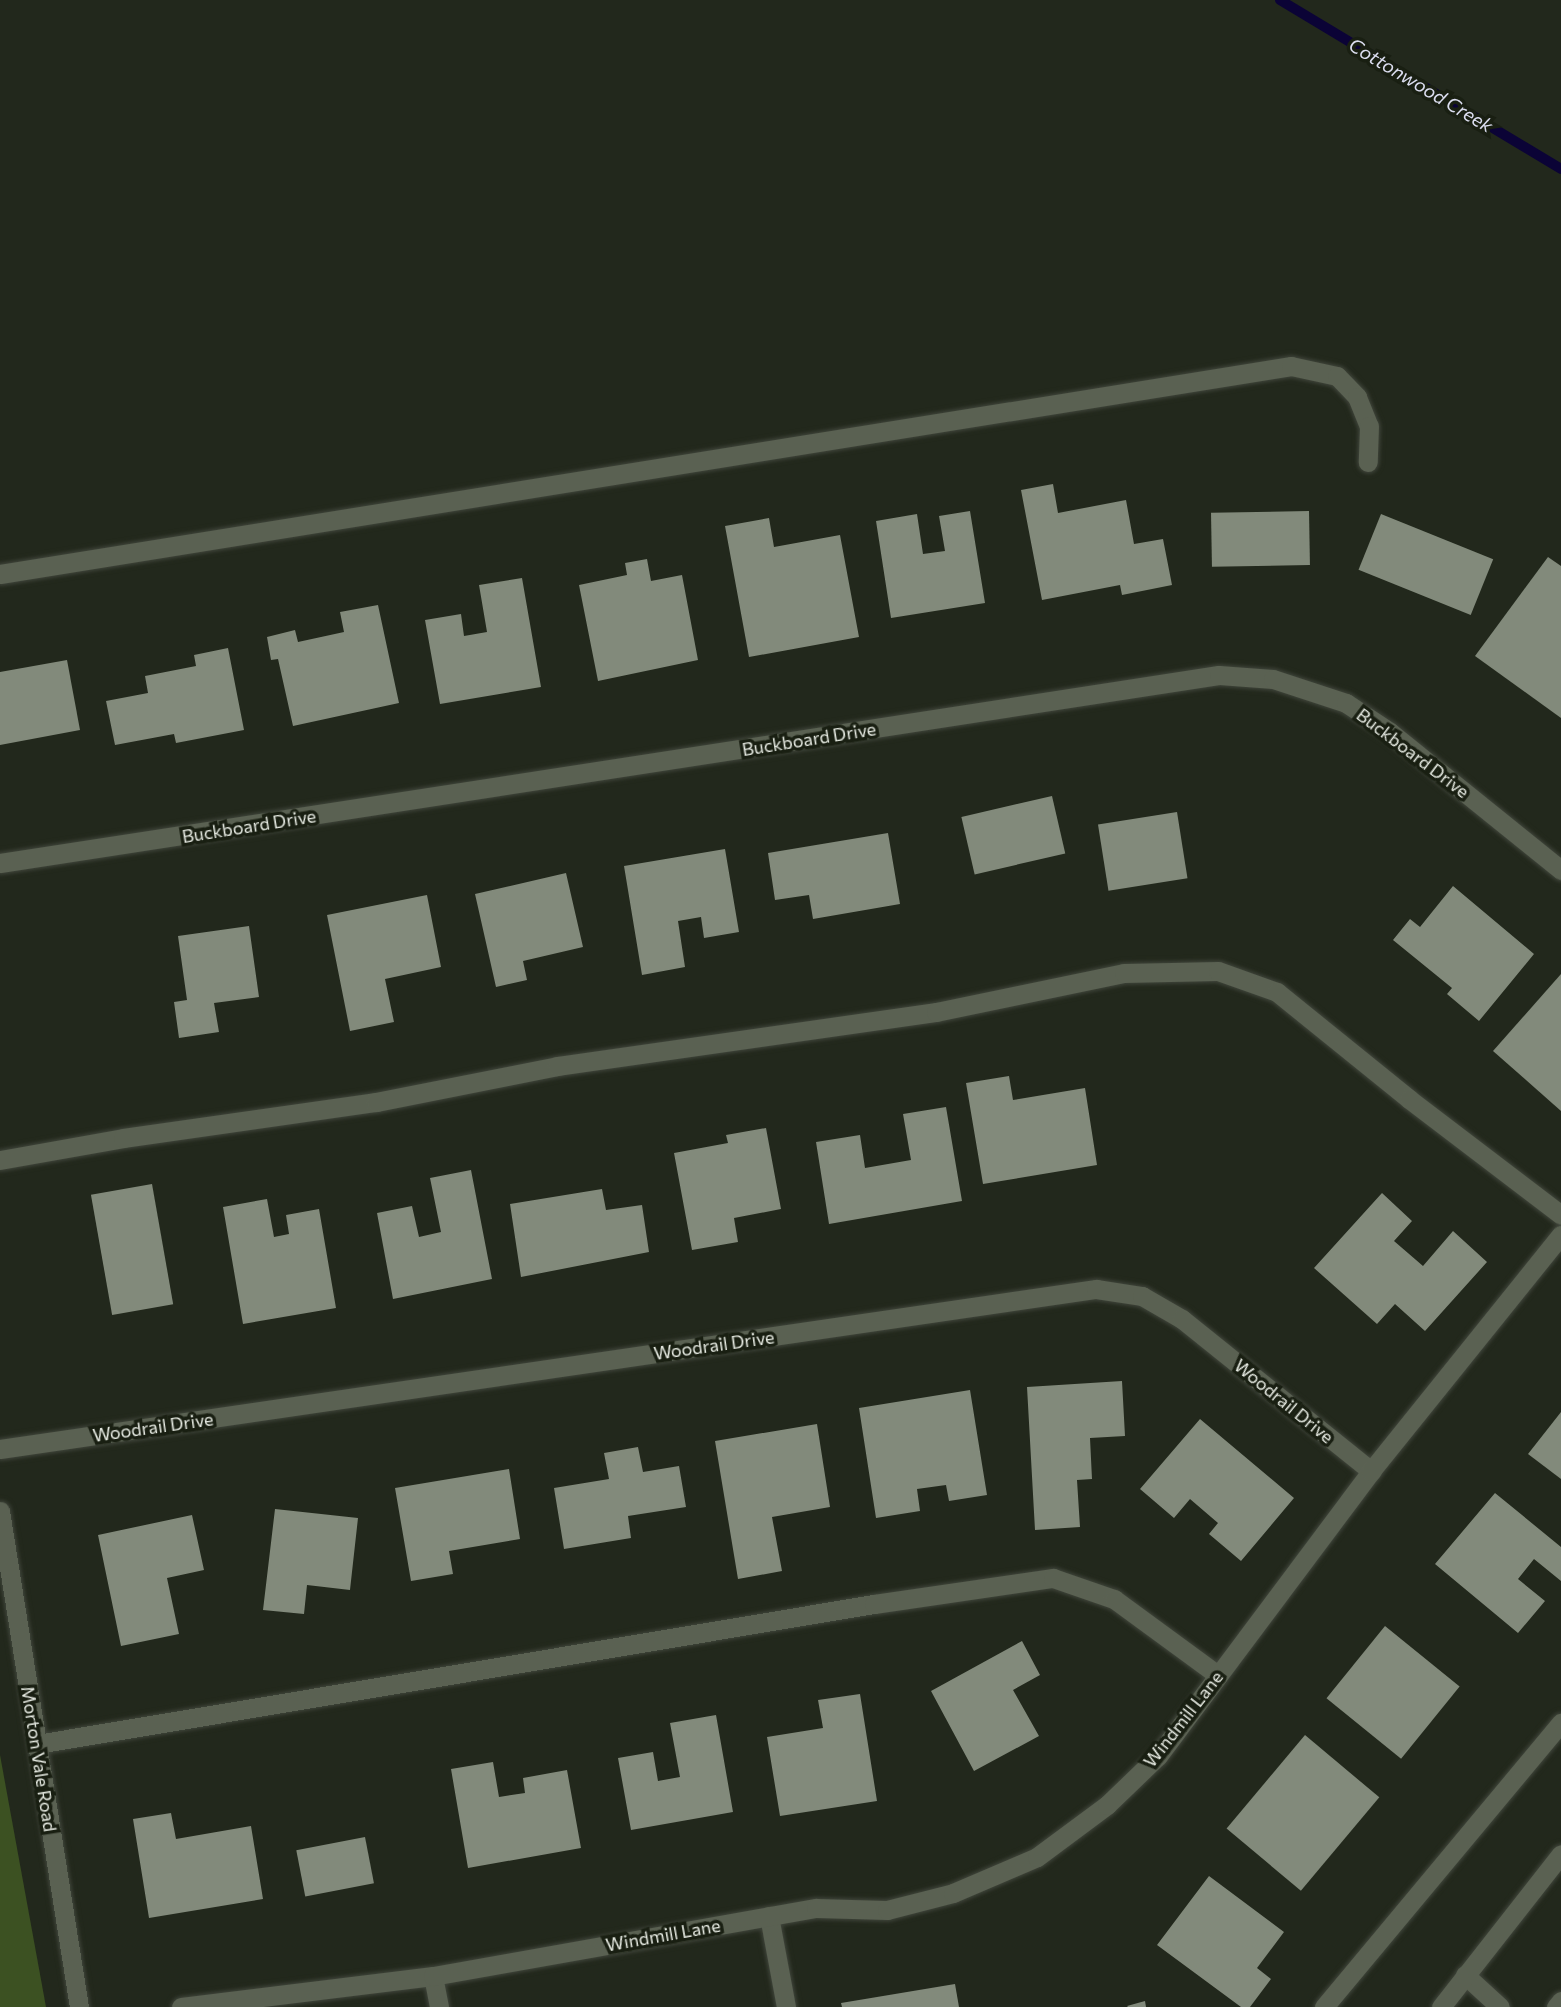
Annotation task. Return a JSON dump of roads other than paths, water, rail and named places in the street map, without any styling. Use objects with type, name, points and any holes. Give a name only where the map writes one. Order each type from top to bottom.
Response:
[{"type":"street","points":[[0,574],[1291,366],[1337,376],[1357,397],[1369,426],[1368,462]]},
{"type":"street","name":"Buckboard Drive","points":[[0,863],[1219,675],[1273,679],[1346,703],[1390,732],[1561,870]]},
{"type":"street","points":[[0,1160],[123,1138],[376,1102],[557,1066],[936,1013],[1124,973],[1218,971],[1277,992],[1409,1099],[1561,1215]]},
{"type":"street","name":"Windmill Lane","points":[[181,2007],[433,1976],[816,1908],[887,1910],[953,1893],[1037,1857],[1107,1805],[1157,1756],[1371,1471],[1561,1235]]},
{"type":"street","name":"Woodrail Drive","points":[[0,1449],[1096,1289],[1142,1296],[1182,1319],[1371,1471]]},
{"type":"street","name":"Morton Vale Road","points":[[0,1511],[79,2007]]},
{"type":"street","points":[[37,1744],[874,1604],[1053,1578],[1114,1599],[1218,1675]]},
{"type":"street","points":[[1324,2007],[1561,1723]]},
{"type":"street","points":[[1441,2007],[1561,1854]]},
{"type":"street","points":[[769,1916],[786,2007]]},
{"type":"street","points":[[1465,1975],[1500,2007]]},
{"type":"street","points":[[433,1976],[439,2007]]},
{"type":"street","points":[[1556,2007],[1561,2001]]},
{"type":"waterway","name":"Cottonwood Creek","points":[[1280,0],[1561,169]]}]
